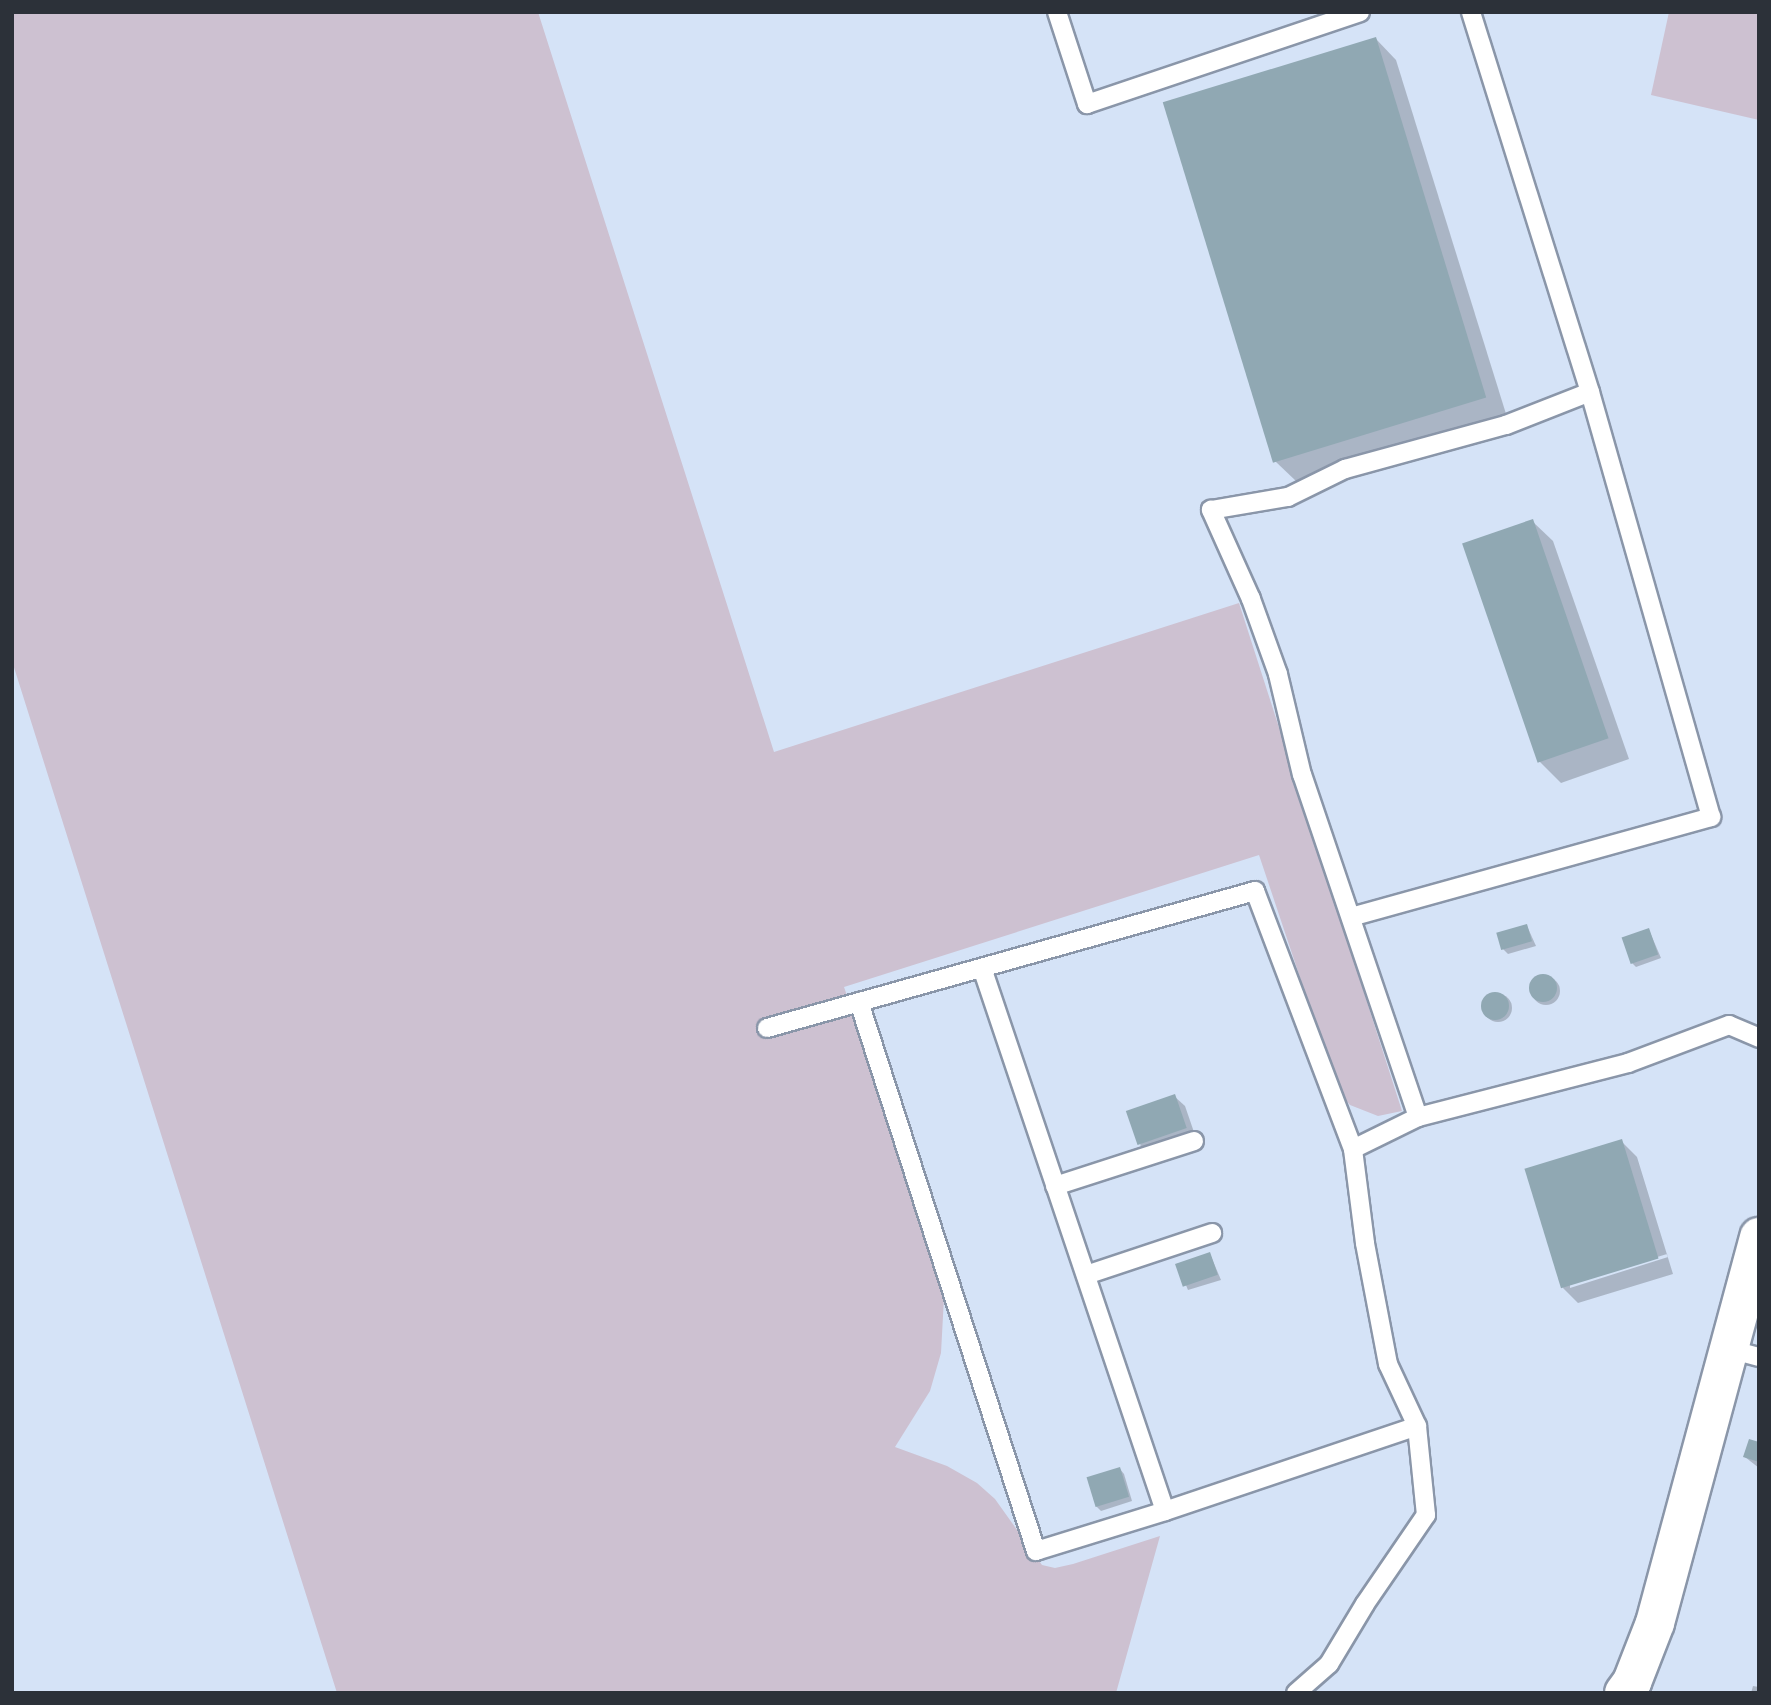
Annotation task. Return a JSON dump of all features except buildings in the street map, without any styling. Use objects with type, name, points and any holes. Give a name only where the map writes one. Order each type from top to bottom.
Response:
[{"type":"street","points":[[1624,1693],[1632,1682],[1655,1623],[1744,1353],[1759,1237]]},
{"type":"lane","points":[[1057,12],[1087,104],[1360,12]]},
{"type":"lane","points":[[1350,917],[1712,817],[1590,391],[1471,12]]},
{"type":"lane","points":[[1418,1116],[1302,775],[1278,674],[1251,599],[1211,510],[1288,498],[1345,469],[1506,425],[1590,391]]},
{"type":"lane","points":[[767,1028],[1255,891],[1353,1149],[1364,1243],[1388,1364],[1417,1426],[1426,1515],[1365,1604],[1329,1664],[1296,1693]]},
{"type":"lane","points":[[982,968],[1165,1511]]},
{"type":"lane","points":[[859,1002],[1036,1551],[1165,1511],[1417,1426]]},
{"type":"lane","points":[[1353,1149],[1418,1116],[1628,1063],[1729,1025],[1759,1038]]},
{"type":"lane","points":[[1055,1186],[1194,1141]]},
{"type":"lane","points":[[1086,1275],[1212,1233]]},
{"type":"shaded area","points":[[12,12],[538,12],[774,752],[1239,603],[1402,1111],[1378,1116],[1350,1105],[1338,1091],[1259,855],[844,987],[945,1279],[941,1353],[930,1391],[895,1447],[947,1466],[977,1483],[995,1499],[1042,1565],[1055,1568],[1073,1564],[1160,1536],[1116,1693],[337,1693],[12,661]]},
{"type":"shaded area","points":[[1669,12],[1759,12],[1759,120],[1651,95]]}]
